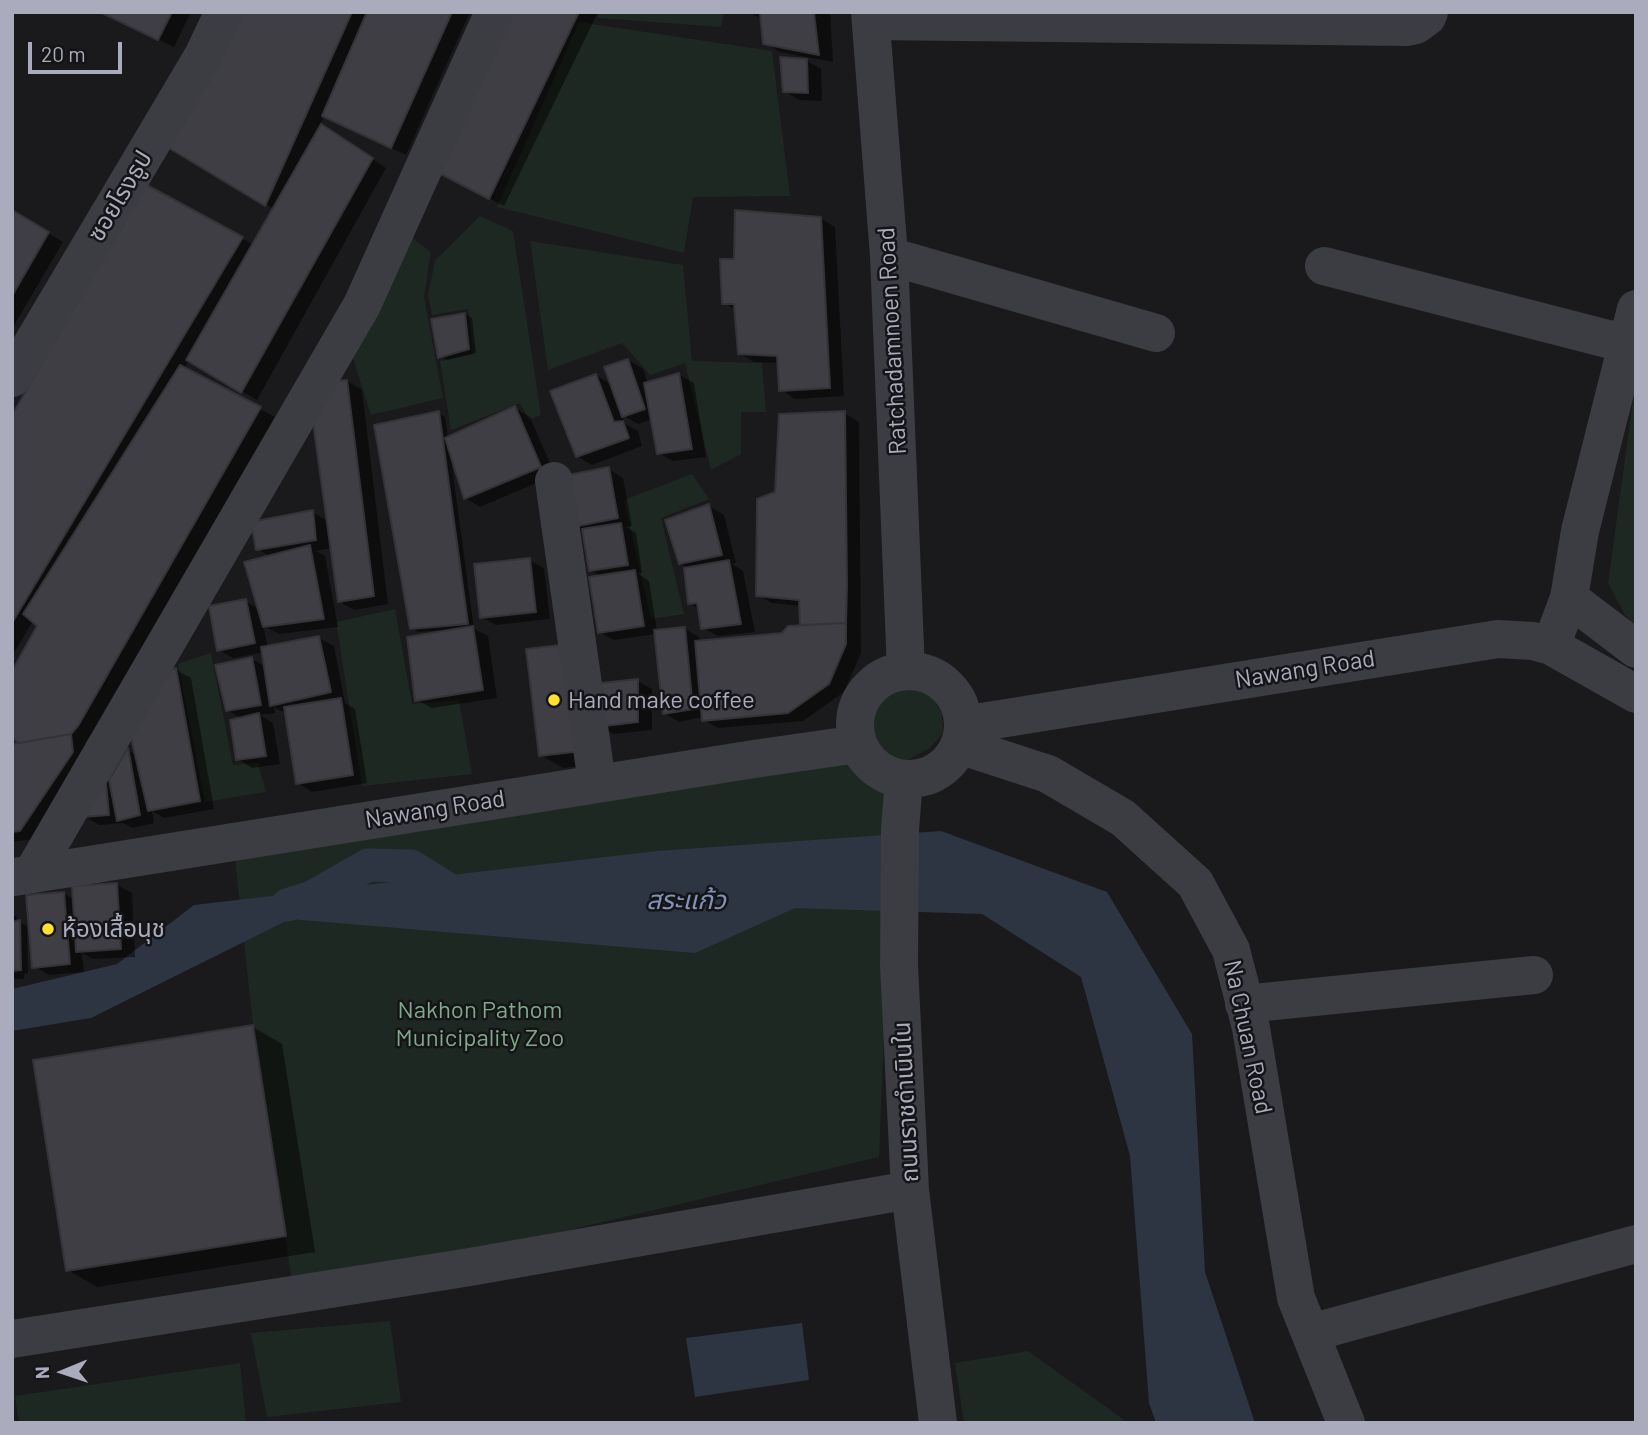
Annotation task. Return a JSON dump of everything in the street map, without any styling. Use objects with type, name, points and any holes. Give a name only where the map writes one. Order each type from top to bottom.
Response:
[{"type":"street","name":"ซอยโรงธูป","points":[[12,378],[203,55],[223,12]]},
{"type":"street","points":[[22,876],[362,305],[494,12]]},
{"type":"street","points":[[870,17],[1406,27],[1416,26],[1429,12]]},
{"type":"street","name":"Ratchadamnoen Road","points":[[870,17],[889,256],[906,671]]},
{"type":"street","points":[[889,256],[1156,334]]},
{"type":"street","points":[[1325,266],[1632,326],[1580,531],[1569,598],[1552,646]]},
{"type":"street","points":[[554,481],[597,783]]},
{"type":"street","points":[[1569,598],[1636,649]]},
{"type":"street","name":"Nawang Road","points":[[961,735],[1498,639],[1533,641],[1552,646],[1636,694]]},
{"type":"street","points":[[906,671],[924,673],[939,680],[952,692],[960,708],[961,735],[950,760],[937,772],[921,778],[889,776],[876,768],[865,757],[858,744],[855,727],[856,710],[863,695],[875,682],[890,674],[906,671]]},
{"type":"street","name":"Na Chuan Road","points":[[961,735],[1048,774],[1123,818],[1195,883],[1231,950],[1251,1028],[1296,1298],[1346,1423]]},
{"type":"street","name":"Nawang Road","points":[[22,876],[597,783],[858,744]]},
{"type":"street","name":"ถนนราชดำเนินใน","points":[[904,779],[900,830],[900,965],[910,1190],[938,1423]]},
{"type":"street","points":[[1244,1004],[1534,975]]},
{"type":"street","points":[[12,1339],[464,1268],[910,1190]]},
{"type":"street","points":[[1310,1333],[1636,1244]]},
{"type":"green space","points":[[598,12],[724,12],[721,27],[598,18]]},
{"type":"green space","points":[[579,22],[772,51],[790,196],[693,197],[684,253],[497,207]]},
{"type":"green space","points":[[480,216],[513,231],[541,415],[529,420],[520,403],[451,430],[440,361],[473,354],[468,309],[432,315],[428,295],[435,261]]},
{"type":"green space","points":[[406,233],[431,252],[424,297],[443,398],[371,415],[350,349]]},
{"type":"green space","points":[[530,241],[683,265],[692,361],[762,363],[766,412],[741,412],[741,454],[711,470],[685,363],[650,375],[622,343],[548,370]]},
{"type":"green space","points":[[1636,379],[1636,628],[1625,615],[1608,583]]},
{"type":"green space","points":[[692,474],[709,499],[661,518],[684,614],[651,619],[624,500]]},
{"type":"green space","points":[[395,609],[412,704],[459,700],[472,774],[362,786],[336,622]]},
{"type":"green space","points":[[211,653],[233,765],[258,763],[266,792],[205,802],[178,664]]},
{"type":"green space","name":"Nakhon Pathom Municipality Zoo","points":[[909,687],[931,696],[942,713],[943,733],[930,748],[907,760],[898,758],[894,778],[879,1157],[294,1295],[253,1025],[233,841],[867,729],[868,709],[886,693]]},
{"type":"green space","points":[[390,1321],[401,1402],[267,1417],[251,1333]]},
{"type":"green space","points":[[1028,1351],[1125,1423],[964,1423],[955,1363]]},
{"type":"green space","points":[[240,1363],[246,1423],[19,1423],[15,1396]]},
{"type":"water","name":"สระแก้ว","points":[[941,831],[1107,892],[1192,1034],[1205,1272],[1255,1423],[1156,1423],[1149,1403],[1130,1156],[1081,977],[982,914],[795,908],[695,953],[290,919],[91,1018],[12,1031],[12,989],[117,964],[194,905],[657,851]]},
{"type":"water","points":[[802,1323],[809,1380],[695,1397],[686,1338]]},
{"type":"building","points":[[100,12],[172,12],[158,40]]},
{"type":"building","points":[[236,12],[352,12],[265,206],[169,148]]},
{"type":"building","points":[[367,12],[452,12],[391,148],[322,116]]},
{"type":"building","points":[[507,12],[579,12],[489,199],[437,172]]},
{"type":"building","points":[[760,13],[814,13],[819,55],[763,44]]},
{"type":"building","points":[[780,57],[807,59],[808,93],[783,92]]},
{"type":"building","points":[[321,124],[373,158],[241,393],[186,360]]},
{"type":"building","points":[[145,184],[243,237],[12,623],[12,415]]},
{"type":"building","points":[[12,210],[49,232],[12,296]]},
{"type":"building","points":[[735,210],[821,217],[830,388],[779,391],[777,356],[738,354],[734,304],[722,304],[720,259],[734,259]]},
{"type":"building","points":[[465,313],[469,349],[438,358],[431,319]]},
{"type":"building","points":[[628,359],[645,409],[622,417],[604,367]]},
{"type":"building","points":[[180,365],[261,407],[78,726],[71,734],[19,743],[12,738],[12,671],[37,626],[23,614]]},
{"type":"building","points":[[679,373],[692,449],[657,454],[644,383]]},
{"type":"building","points":[[596,374],[614,422],[623,421],[629,438],[576,457],[550,391]]},
{"type":"building","points":[[347,380],[374,596],[338,602],[311,408],[326,382]]},
{"type":"building","points":[[515,406],[541,467],[464,499],[445,438]]},
{"type":"building","points":[[439,411],[468,624],[410,629],[374,425]]},
{"type":"building","points":[[845,411],[846,623],[800,625],[799,600],[756,596],[757,499],[775,492],[779,414]]},
{"type":"building","points":[[609,467],[618,518],[568,528],[558,477]]},
{"type":"building","points":[[709,504],[722,555],[679,564],[665,520]]},
{"type":"building","points":[[313,510],[316,540],[256,550],[251,522]]},
{"type":"building","points":[[621,523],[628,565],[589,571],[582,529]]},
{"type":"building","points":[[310,545],[324,619],[263,627],[244,562]]},
{"type":"building","points":[[530,558],[536,612],[480,618],[474,564]]},
{"type":"building","points":[[729,560],[741,624],[701,629],[697,603],[688,604],[684,568]]},
{"type":"building","points":[[635,570],[644,626],[598,633],[589,577]]},
{"type":"building","points":[[246,599],[255,643],[217,651],[209,606]]},
{"type":"building","points":[[846,623],[846,644],[829,684],[788,713],[702,721],[695,641],[782,633],[788,626]]},
{"type":"building","points":[[473,626],[483,690],[415,701],[407,637]]},
{"type":"building","points":[[685,627],[693,709],[663,714],[654,630]]},
{"type":"building","points":[[319,636],[331,692],[270,706],[261,647]]},
{"type":"building","name":"Hand make coffee","points":[[569,644],[582,751],[539,756],[526,649]]},
{"type":"building","points":[[252,657],[261,705],[226,711],[215,665]]},
{"type":"building","points":[[176,668],[200,801],[148,811],[131,738],[156,675]]},
{"type":"building","points":[[638,679],[638,722],[596,727],[592,684]]},
{"type":"building","points":[[341,698],[353,775],[296,784],[284,707]]},
{"type":"building","points":[[259,713],[266,756],[236,760],[230,720]]},
{"type":"building","points":[[71,734],[73,752],[20,831],[12,832],[12,744]]},
{"type":"building","points":[[128,748],[140,815],[117,821],[109,780]]},
{"type":"building","points":[[105,772],[109,815],[82,817]]},
{"type":"building","points":[[117,883],[121,949],[76,952],[72,886]]},
{"type":"building","name":"ห้องเสื้อนุช","points":[[64,892],[70,964],[32,968],[26,895]]},
{"type":"building","points":[[20,920],[21,970],[12,971],[12,922]]},
{"type":"building","points":[[253,1025],[286,1236],[66,1271],[33,1060]]},
{"type":"waterway","points":[[287,905],[312,897],[368,865],[411,866],[462,898],[467,897]]},
{"type":"place","name":"Hand make coffee","points":[[554,700]]},
{"type":"place","name":"ห้องเสื้อนุช","points":[[48,929]]}]
